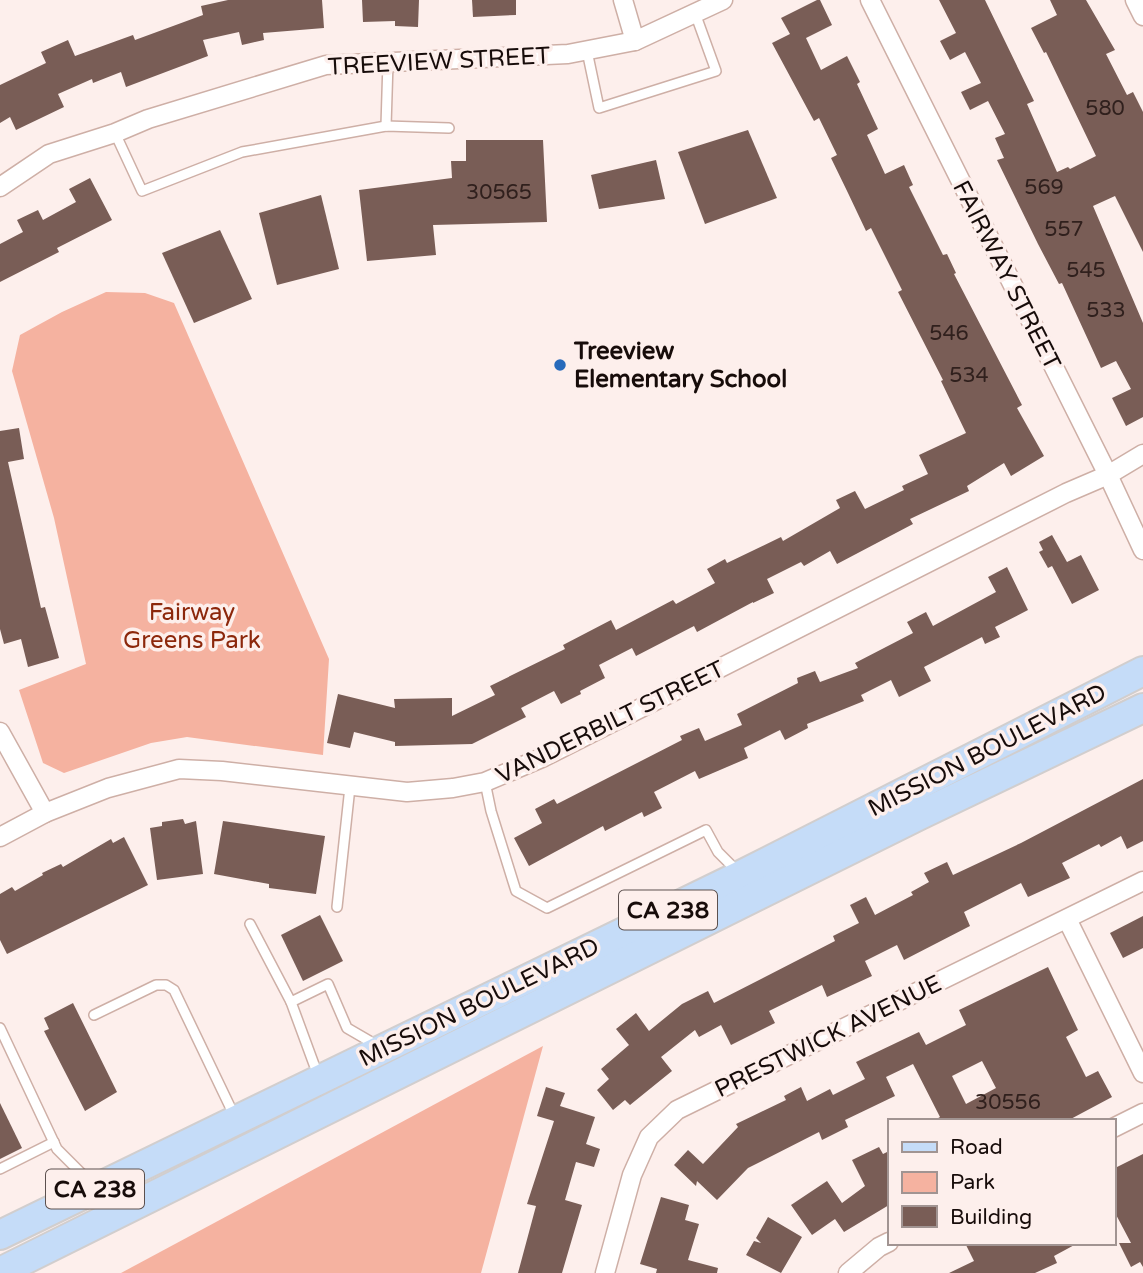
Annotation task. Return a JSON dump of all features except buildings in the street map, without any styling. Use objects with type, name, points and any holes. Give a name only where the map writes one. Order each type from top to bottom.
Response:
[{"type":"main road","name":"MISSION BOULEVARD","points":[[0,1235],[741,875],[1143,671]]},
{"type":"main road","name":"MISSION BOULEVARD","points":[[0,1272],[920,815],[1143,708]]},
{"type":"street","points":[[623,0],[635,41]]},
{"type":"street","name":"TREEVIEW STREET","points":[[0,187],[49,154],[115,133],[148,119],[326,65],[587,51],[635,41],[723,0]]},
{"type":"street","name":"FAIRWAY STREET","points":[[870,0],[1143,550]]},
{"type":"street","points":[[1135,0],[1143,16]]},
{"type":"street","name":"VANDERBILT STREET","points":[[0,837],[45,813],[108,788],[179,769],[222,771],[407,792],[485,782],[544,757],[1066,493],[1108,475],[1143,454]]},
{"type":"street","points":[[0,732],[45,813]]},
{"type":"street","name":"PRESTWICK AVENUE","points":[[605,1273],[632,1175],[649,1137],[677,1110],[1143,881]]},
{"type":"street","points":[[1067,919],[1143,1073]]},
{"type":"street","points":[[1115,1127],[1143,1113]]},
{"type":"street","points":[[848,1273],[888,1242]]},
{"type":"lane","points":[[587,51],[598,108],[716,71],[695,13]]},
{"type":"lane","points":[[386,127],[388,62]]},
{"type":"lane","points":[[115,133],[142,191],[242,152],[386,127],[449,128]]},
{"type":"lane","points":[[485,782],[491,811],[516,891],[547,908],[706,830],[718,852],[741,875]]},
{"type":"lane","points":[[337,907],[349,787]]},
{"type":"lane","points":[[250,924],[291,1002],[320,1080]]},
{"type":"lane","points":[[291,1002],[328,984],[347,1028],[383,1049]]},
{"type":"lane","points":[[94,1015],[156,985],[166,985],[174,990],[236,1120]]},
{"type":"lane","points":[[0,1028],[57,1149],[96,1189]]},
{"type":"lane","points":[[0,1169],[54,1142]]},
{"type":"green space","name":"Fairway Greens Park","points":[[106,292],[145,293],[174,303],[329,659],[323,755],[187,737],[151,743],[64,773],[43,763],[19,690],[86,664],[54,518],[12,371],[20,335]]},
{"type":"green space","points":[[543,1046],[481,1273],[121,1273]]},
{"type":"place","name":"Treeview Elementary School","points":[[560,365]]}]
